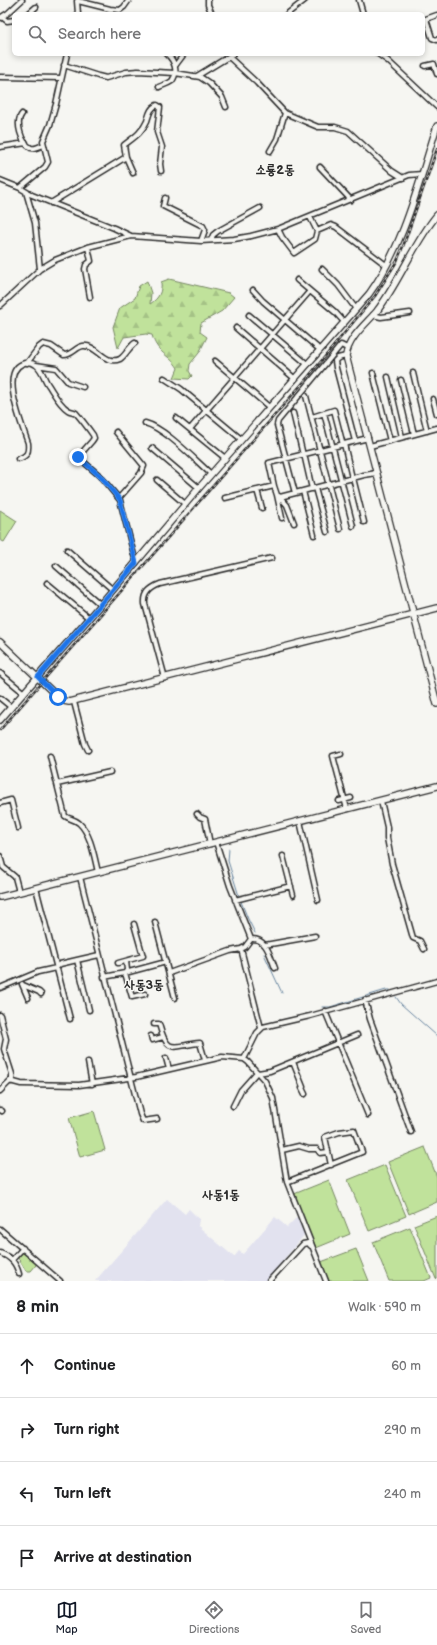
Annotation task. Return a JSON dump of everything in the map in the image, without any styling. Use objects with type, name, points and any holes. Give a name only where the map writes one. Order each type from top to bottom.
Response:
[{"type":"street","points":[[12,20],[7,21],[1,18],[22,0]]},
{"type":"street","points":[[78,12],[77,1],[110,10],[120,10],[129,0]]},
{"type":"street","points":[[208,0],[208,5],[211,12]]},
{"type":"street","points":[[290,12],[305,0]]},
{"type":"street","points":[[359,0],[362,12]]},
{"type":"street","points":[[30,12],[36,7]]},
{"type":"street","points":[[437,15],[425,20],[432,38],[437,40]]},
{"type":"street","points":[[20,188],[45,167],[48,159],[43,141],[50,125],[56,104],[66,56]]},
{"type":"street","points":[[169,56],[174,61],[176,66]]},
{"type":"street","points":[[159,86],[168,84],[173,80],[176,66],[183,56]]},
{"type":"street","points":[[197,76],[229,56]]},
{"type":"street","points":[[232,56],[285,113],[318,128],[335,127],[348,131],[392,171],[403,178]]},
{"type":"street","points":[[381,56],[437,107]]},
{"type":"street","points":[[425,66],[434,64],[437,74]]},
{"type":"street","points":[[64,65],[106,78],[126,72],[138,71],[197,76],[209,83],[222,97],[226,107]]},
{"type":"street","points":[[0,77],[61,78]]},
{"type":"street","points":[[132,173],[126,157],[124,145],[140,132],[153,107],[159,105],[157,132],[162,148],[160,164],[161,171]]},
{"type":"street","points":[[270,152],[277,139],[285,113]]},
{"type":"street","points":[[22,114],[19,118],[18,126],[26,143],[30,148],[43,145]]},
{"type":"street","points":[[0,720],[90,618],[224,458],[356,309],[378,282],[406,223],[437,126]]},
{"type":"street","points":[[0,147],[26,143]]},
{"type":"street","points":[[51,203],[126,157]]},
{"type":"street","points":[[320,167],[351,200]]},
{"type":"street","points":[[0,306],[40,269],[66,255],[88,247],[131,236],[201,241],[234,239],[278,229],[409,175],[422,174]]},
{"type":"street","points":[[0,180],[131,236]]},
{"type":"street","points":[[26,192],[35,223],[40,269]]},
{"type":"street","points":[[165,198],[165,208],[203,226],[205,230],[201,241]]},
{"type":"street","points":[[211,240],[213,235],[218,231],[260,208]]},
{"type":"street","points":[[437,215],[426,228],[384,302],[349,344],[346,356],[437,704]]},
{"type":"street","points":[[278,229],[294,253],[315,239],[317,231],[310,217]]},
{"type":"street","points":[[317,231],[331,226],[336,227],[386,265]]},
{"type":"street","points":[[88,247],[91,261],[85,269],[90,297]]},
{"type":"street","points":[[322,269],[341,289],[356,309]]},
{"type":"street","points":[[297,280],[335,312],[344,322]]},
{"type":"street","points":[[253,290],[319,350]]},
{"type":"street","points":[[190,429],[310,291]]},
{"type":"street","points":[[402,309],[402,314]]},
{"type":"street","points":[[373,315],[381,317],[410,313]]},
{"type":"street","points":[[249,315],[307,364]]},
{"type":"street","points":[[236,328],[294,378]]},
{"type":"street","points":[[28,363],[39,347],[43,344],[52,346],[68,355],[79,347],[89,346],[107,359],[114,360],[120,358],[135,343]]},
{"type":"street","points":[[295,493],[278,421],[341,346],[347,348]]},
{"type":"street","points":[[346,356],[335,360],[355,442]]},
{"type":"street","points":[[214,361],[269,407]]},
{"type":"street","points":[[18,459],[26,456],[29,451],[28,443],[11,397],[8,382],[9,376],[15,367],[28,363],[56,368],[68,382],[83,387]]},
{"type":"street","points":[[36,365],[60,402],[67,410],[74,412],[93,435],[94,438],[92,441],[78,457],[100,476],[119,498],[136,563]]},
{"type":"street","points":[[374,373],[390,441]]},
{"type":"street","points":[[413,373],[427,431]]},
{"type":"street","points":[[388,376],[402,437]]},
{"type":"street","points":[[164,378],[181,389],[241,440]]},
{"type":"street","points":[[401,380],[414,434]]},
{"type":"street","points":[[306,396],[340,529]]},
{"type":"street","points":[[433,399],[437,414]]},
{"type":"street","points":[[312,417],[334,410],[364,522]]},
{"type":"street","points":[[293,413],[327,532]]},
{"type":"street","points":[[324,413],[352,526]]},
{"type":"street","points":[[176,418],[224,458]]},
{"type":"street","points":[[145,423],[152,425],[211,474]]},
{"type":"street","points":[[370,446],[437,428]]},
{"type":"street","points":[[116,432],[144,466],[141,473],[119,498]]},
{"type":"street","points":[[282,518],[269,463],[368,438]]},
{"type":"street","points":[[152,448],[199,488]]},
{"type":"street","points":[[278,496],[377,473]]},
{"type":"street","points":[[157,480],[185,504]]},
{"type":"street","points":[[225,498],[274,486]]},
{"type":"street","points":[[257,490],[262,508]]},
{"type":"street","points":[[303,491],[314,535]]},
{"type":"street","points":[[278,496],[287,505],[294,523]]},
{"type":"street","points":[[66,550],[113,590]]},
{"type":"street","points":[[165,678],[145,604],[145,599],[150,589],[160,584],[272,558]]},
{"type":"street","points":[[56,566],[101,605]]},
{"type":"street","points":[[47,583],[90,618]]},
{"type":"street","points":[[0,642],[62,700],[66,702],[74,702],[437,608]]},
{"type":"street","points":[[0,673],[24,693]]},
{"type":"street","points":[[0,698],[11,707]]},
{"type":"street","points":[[74,702],[88,750]]},
{"type":"street","points":[[341,754],[333,755],[347,809]]},
{"type":"street","points":[[50,756],[65,816],[74,819],[83,827],[93,851],[98,872]]},
{"type":"street","points":[[57,784],[110,772]]},
{"type":"street","points":[[0,897],[437,786]]},
{"type":"street","points":[[339,801],[350,798]]},
{"type":"street","points":[[0,803],[11,800],[18,828]]},
{"type":"street","points":[[381,800],[387,827],[387,838],[392,864],[413,938],[420,941],[424,949]]},
{"type":"street","points":[[197,814],[205,819],[213,843],[238,899],[251,939]]},
{"type":"street","points":[[300,821],[318,900]]},
{"type":"street","points":[[0,856],[3,867],[15,877],[19,892]]},
{"type":"street","points":[[283,856],[293,896]]},
{"type":"street","points":[[80,877],[104,977],[142,1119],[146,1121],[157,1119]]},
{"type":"street","points":[[238,899],[291,886]]},
{"type":"street","points":[[36,888],[70,1019]]},
{"type":"street","points":[[155,922],[175,998]]},
{"type":"street","points":[[118,963],[142,957],[143,955],[134,924]]},
{"type":"street","points":[[265,945],[315,936]]},
{"type":"street","points":[[251,939],[256,939],[265,945],[275,968]]},
{"type":"street","points":[[169,973],[230,951],[241,949],[251,939]]},
{"type":"street","points":[[241,949],[261,1028],[244,1059]]},
{"type":"street","points":[[0,988],[38,972],[56,968],[60,964],[99,955]]},
{"type":"street","points":[[77,960],[89,1010]]},
{"type":"street","points":[[126,961],[128,970],[125,973],[132,997],[145,994]]},
{"type":"street","points":[[104,977],[166,962]]},
{"type":"street","points":[[20,980],[28,998]]},
{"type":"street","points":[[261,1028],[437,980]]},
{"type":"street","points":[[23,985],[41,994]]},
{"type":"street","points":[[364,1000],[411,1132]]},
{"type":"street","points":[[325,1011],[368,1115]]},
{"type":"street","points":[[0,1015],[6,1039],[4,1049],[12,1074],[12,1079],[0,1091]]},
{"type":"street","points":[[154,1024],[158,1024],[162,1037],[173,1047],[178,1048],[200,1043],[205,1060]]},
{"type":"street","points":[[233,1106],[241,1090],[257,1073],[270,1071],[294,1062],[357,1035]]},
{"type":"street","points":[[151,1036],[152,1040],[162,1037]]},
{"type":"street","points":[[10,1081],[21,1084],[92,1084],[131,1078],[222,1057],[244,1059],[269,1088],[273,1098],[287,1182],[311,1247],[326,1281]]},
{"type":"street","points":[[166,1058],[169,1069]]},
{"type":"street","points":[[88,1062],[92,1084]]},
{"type":"street","points":[[294,1062],[304,1094]]},
{"type":"street","points":[[287,1182],[331,1165],[362,1152],[354,1130],[339,1132],[325,1137],[331,1165]]},
{"type":"street","points":[[282,1150],[299,1146],[309,1149],[317,1149],[320,1153],[328,1152]]},
{"type":"street","points":[[0,1228],[60,1281]]},
{"type":"street","points":[[269,1281],[303,1244],[308,1243],[311,1247]]},
{"type":"street","points":[[12,1260],[23,1248]]},
{"type":"street","points":[[0,1254],[8,1256],[12,1260],[19,1274]]},
{"type":"shaded area","points":[[167,1199],[185,1214],[189,1209],[199,1219],[198,1226],[234,1257],[239,1251],[243,1254],[275,1217],[287,1227],[298,1216],[305,1234],[266,1281],[95,1281]]},
{"type":"green space","points":[[169,279],[229,293],[234,297],[222,311],[201,323],[200,332],[207,337],[199,353],[190,364],[189,371],[192,376],[189,379],[174,378],[178,368],[175,363],[160,350],[152,335],[146,334],[124,337],[118,348],[113,327],[120,308],[135,298],[139,286],[147,281],[151,293],[150,304],[159,294],[161,282]]},
{"type":"green space","points":[[0,510],[17,521],[4,542],[0,540]]},
{"type":"green space","points":[[94,1111],[105,1150],[80,1157],[69,1118]]},
{"type":"green space","points":[[425,1147],[437,1177],[437,1202],[409,1214],[388,1162]]},
{"type":"green space","points":[[385,1165],[406,1216],[369,1231],[348,1180]]},
{"type":"green space","points":[[329,1180],[350,1234],[316,1248],[294,1194]]},
{"type":"green space","points":[[437,1216],[437,1278],[436,1279],[414,1225]]},
{"type":"green space","points":[[410,1227],[431,1278],[424,1281],[389,1281],[373,1242]]},
{"type":"green space","points":[[356,1249],[369,1281],[329,1281],[321,1262]]},
{"type":"green space","points":[[23,1252],[36,1263],[31,1271],[26,1271],[18,1258]]},
{"type":"waterway","points":[[229,849],[228,861],[239,896]]},
{"type":"waterway","points":[[240,899],[255,933]]},
{"type":"waterway","points":[[264,954],[282,993]]},
{"type":"waterway","points":[[322,1007],[330,1007],[390,990]]},
{"type":"waterway","points":[[396,997],[401,1004],[437,1036]]},
{"type":"railway","points":[[0,730],[308,377],[375,296],[397,261],[437,149]]},
{"type":"district","name":"소룡2동","points":[[275,170]]},
{"type":"district","name":"사동3동","points":[[144,985]]},
{"type":"district","name":"사동1동","points":[[221,1195]]},
{"type":"route","points":[[58,697],[38,677],[136,563],[120,500],[100,476],[78,457]]}]
